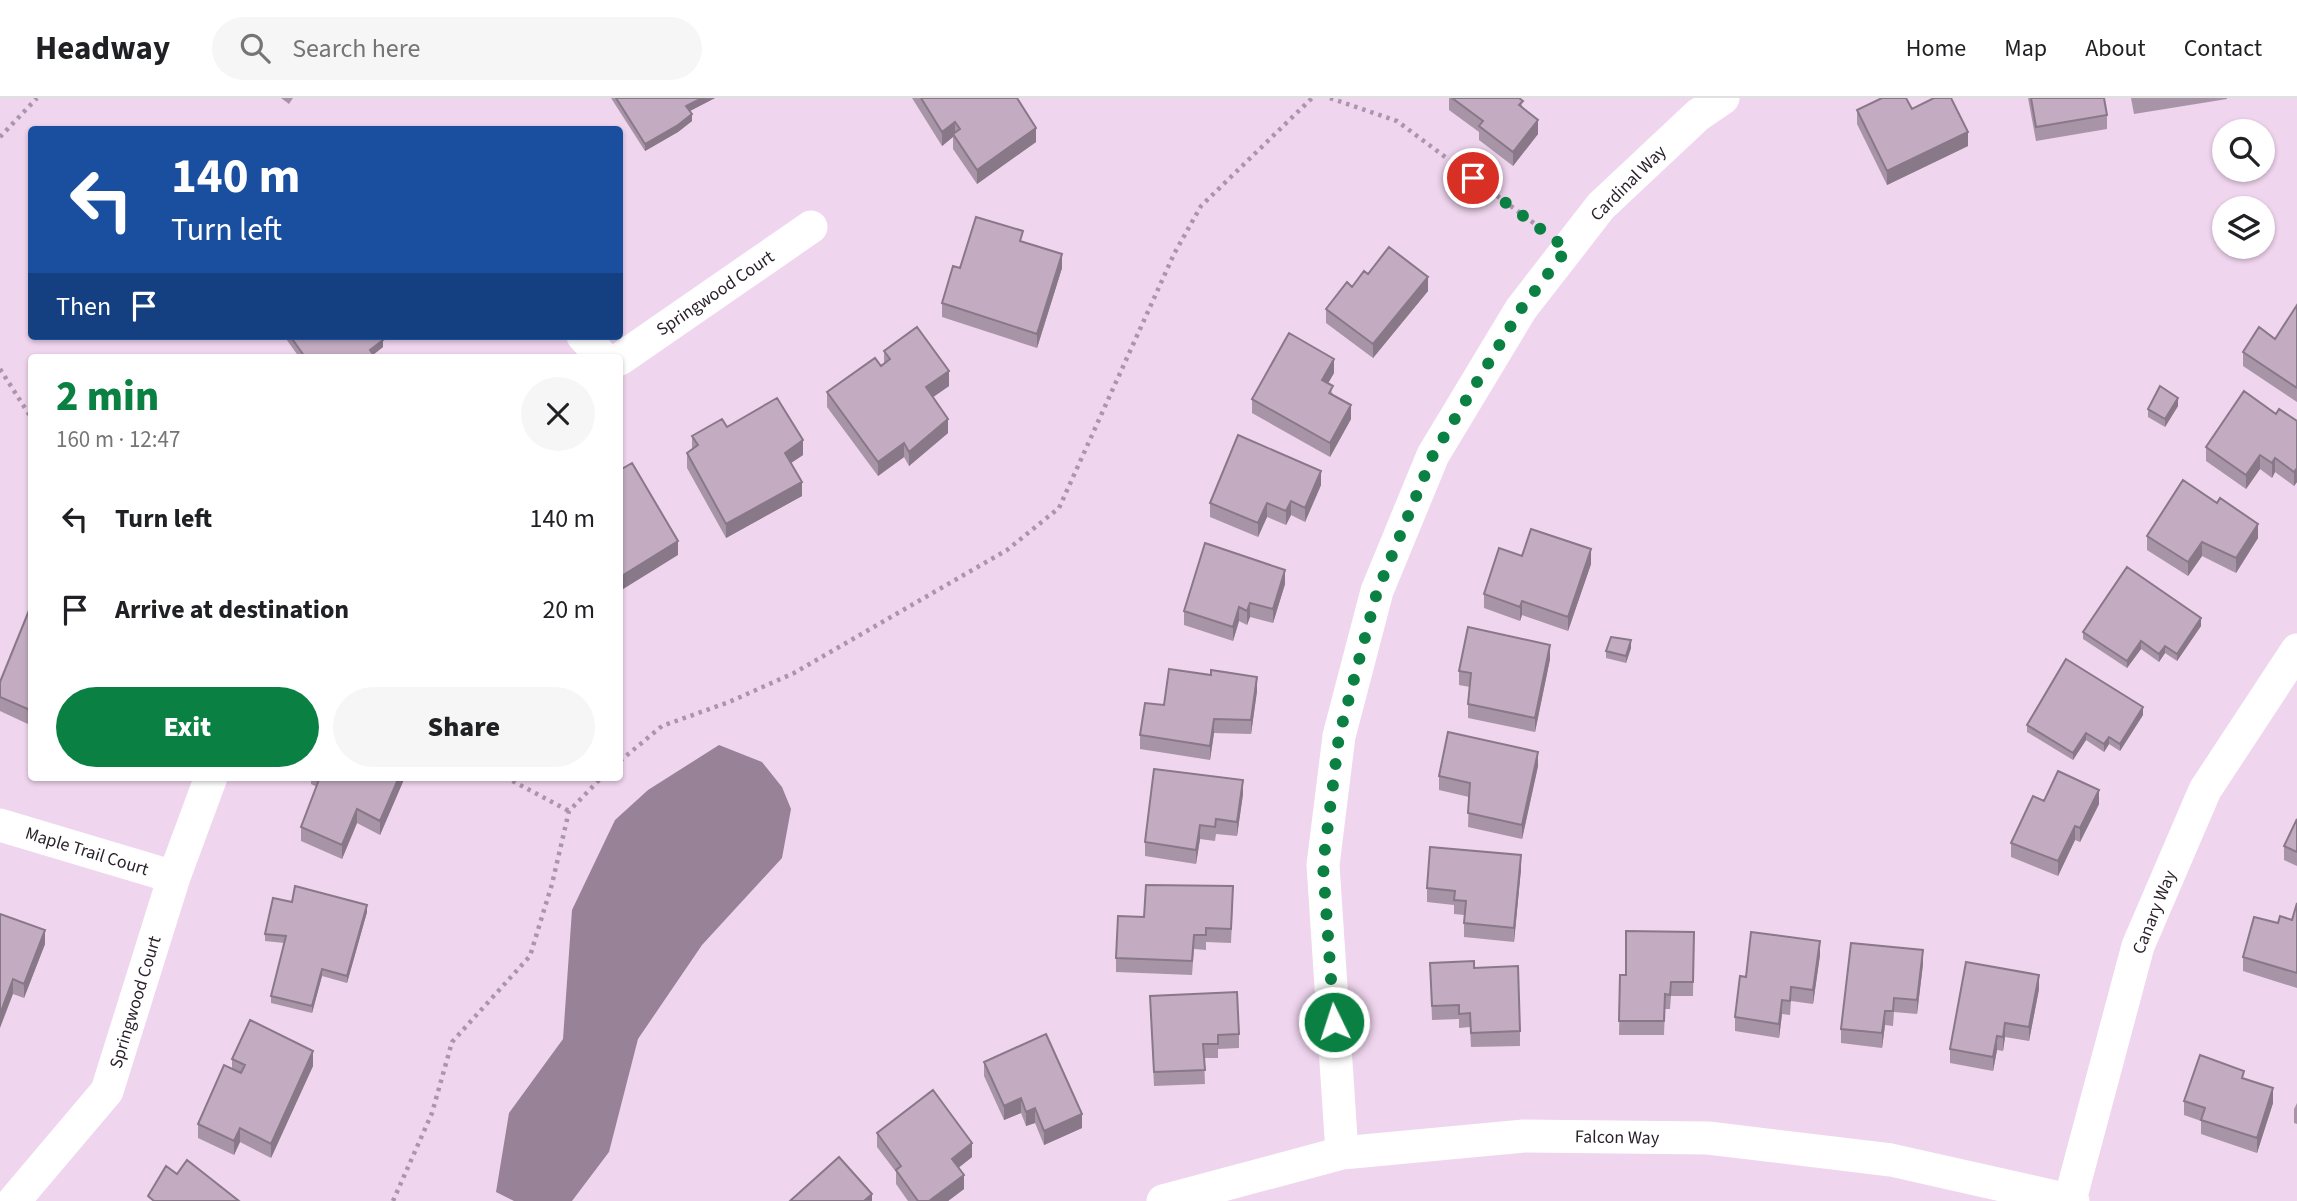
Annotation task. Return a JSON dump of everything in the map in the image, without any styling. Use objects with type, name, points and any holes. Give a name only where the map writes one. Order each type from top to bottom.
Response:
[{"type":"street","name":"Cardinal Way","points":[[1342,1153],[1323,865],[1339,736],[1377,592],[1433,455],[1521,309],[1601,206],[1698,115],[1723,98]]},
{"type":"street","name":"Springwood Court","points":[[623,357],[811,227]]},
{"type":"street","points":[[587,340],[599,354]]},
{"type":"street","name":"Canary Way","points":[[2071,1200],[2138,946],[2205,789],[2297,650]]},
{"type":"street","name":"Springwood Court","points":[[14,1201],[107,1091],[174,877],[210,781]]},
{"type":"street","name":"Maple Trail Court","points":[[0,825],[174,877]]},
{"type":"street","name":"Falcon Way","points":[[1163,1201],[1342,1153],[1524,1136],[1708,1138],[1891,1160],[2071,1200]]},
{"type":"path","points":[[0,137],[37,98]]},
{"type":"path","points":[[623,758],[662,726],[729,702],[794,673],[1007,550],[1059,508],[1174,254],[1201,206],[1312,98]]},
{"type":"path","points":[[1330,98],[1396,121],[1567,249]]},
{"type":"path","points":[[0,369],[28,413]]},
{"type":"path","points":[[513,781],[569,811]]},
{"type":"path","points":[[393,1201],[432,1114],[453,1042],[530,956],[552,884],[569,811],[598,781]]},
{"type":"shaded area","points":[[719,745],[762,762],[782,787],[791,809],[782,858],[702,945],[638,1039],[609,1152],[572,1201],[514,1201],[496,1192],[509,1113],[563,1039],[572,910],[615,820],[648,790]]},
{"type":"building","points":[[616,98],[702,98],[686,106],[692,114],[645,144]]},
{"type":"building","points":[[921,98],[1017,98],[1036,128],[977,170],[953,134],[960,129],[955,122],[942,132]]},
{"type":"building","points":[[1452,98],[1519,98],[1523,101],[1519,105],[1538,120],[1513,152],[1479,126],[1483,121]]},
{"type":"building","points":[[1882,98],[1906,98],[1912,109],[1934,98],[1951,98],[1968,132],[1887,171],[1857,110]]},
{"type":"building","points":[[2031,98],[2104,98],[2107,115],[2036,127]]},
{"type":"building","points":[[976,217],[1023,231],[1020,241],[1062,254],[1037,334],[942,303],[953,266],[960,268]]},
{"type":"building","points":[[1389,247],[1428,277],[1373,344],[1326,309],[1347,282],[1352,287],[1364,271],[1368,274]]},
{"type":"building","points":[[2297,305],[2297,388],[2243,352],[2259,327],[2275,339]]},
{"type":"building","points":[[917,327],[949,371],[926,387],[948,419],[909,452],[904,443],[878,462],[827,392],[875,358],[881,366],[890,359],[884,351]]},
{"type":"building","points":[[1289,333],[1334,359],[1322,380],[1333,386],[1329,393],[1351,405],[1330,443],[1252,399]]},
{"type":"building","points":[[293,340],[383,340],[370,350],[373,354],[303,354]]},
{"type":"building","points":[[2160,386],[2178,398],[2165,419],[2148,409]]},
{"type":"building","points":[[2244,391],[2276,414],[2279,409],[2297,421],[2297,468],[2294,472],[2275,458],[2272,463],[2260,455],[2246,475],[2206,447]]},
{"type":"building","points":[[777,398],[803,440],[785,453],[802,482],[726,524],[687,453],[698,445],[692,436],[722,419],[727,427]]},
{"type":"building","points":[[1238,435],[1321,471],[1305,508],[1291,501],[1286,511],[1267,503],[1258,523],[1210,503]]},
{"type":"building","points":[[632,463],[678,541],[623,575],[623,468]]},
{"type":"building","points":[[2183,480],[2217,503],[2220,498],[2258,524],[2236,558],[2202,542],[2188,562],[2147,536]]},
{"type":"building","points":[[1531,529],[1591,549],[1568,617],[1522,601],[1520,607],[1484,594],[1499,548],[1522,556]]},
{"type":"building","points":[[1205,543],[1285,570],[1273,609],[1250,603],[1247,611],[1239,607],[1233,627],[1184,611]]},
{"type":"building","points":[[2127,567],[2201,618],[2177,654],[2165,646],[2159,654],[2141,641],[2127,661],[2083,632]]},
{"type":"building","points":[[28,613],[28,709],[0,697],[0,682]]},
{"type":"building","points":[[1468,627],[1550,645],[1535,718],[1468,704],[1471,673],[1459,671]]},
{"type":"building","points":[[1611,637],[1631,640],[1626,656],[1606,651]]},
{"type":"building","points":[[2066,659],[2143,707],[2120,744],[2109,737],[2104,744],[2086,733],[2073,753],[2027,725]]},
{"type":"building","points":[[1169,669],[1211,675],[1211,670],[1257,677],[1251,720],[1214,719],[1210,746],[1140,735],[1145,703],[1164,705]]},
{"type":"building","points":[[1448,732],[1538,752],[1522,825],[1468,813],[1470,783],[1439,776]]},
{"type":"building","points":[[1154,769],[1243,780],[1237,822],[1216,819],[1215,827],[1200,825],[1196,850],[1145,842]]},
{"type":"building","points":[[2058,771],[2099,790],[2080,828],[2075,826],[2058,861],[2011,843],[2033,796],[2044,801]]},
{"type":"building","points":[[318,781],[397,781],[380,821],[357,809],[342,845],[301,827]]},
{"type":"building","points":[[2297,819],[2297,852],[2284,846]]},
{"type":"building","points":[[1430,847],[1521,855],[1514,928],[1464,923],[1466,901],[1454,900],[1455,891],[1427,888]]},
{"type":"building","points":[[1146,885],[1233,886],[1231,929],[1206,928],[1206,935],[1194,935],[1192,961],[1116,958],[1118,916],[1144,917]]},
{"type":"building","points":[[295,886],[367,905],[347,976],[322,969],[312,1006],[271,996],[286,936],[265,934],[273,898],[292,902]]},
{"type":"building","points":[[2297,903],[2297,973],[2243,957],[2254,917],[2278,923],[2280,916],[2292,920]]},
{"type":"building","points":[[0,914],[45,930],[24,984],[13,979],[0,1014]]},
{"type":"building","points":[[1626,931],[1694,932],[1693,982],[1671,982],[1670,995],[1665,994],[1664,1021],[1619,1021],[1620,975],[1626,975]]},
{"type":"building","points":[[1751,932],[1820,941],[1813,990],[1791,987],[1790,1001],[1782,1000],[1779,1024],[1735,1017],[1740,976],[1746,977]]},
{"type":"building","points":[[1851,943],[1923,950],[1917,1000],[1894,998],[1893,1011],[1885,1011],[1882,1033],[1841,1029]]},
{"type":"building","points":[[1474,961],[1474,968],[1518,966],[1520,1031],[1471,1033],[1470,1013],[1459,1014],[1459,1005],[1432,1006],[1430,963]]},
{"type":"building","points":[[1966,962],[2039,975],[2029,1027],[2005,1023],[2003,1037],[1997,1036],[1993,1057],[1950,1049]]},
{"type":"building","points":[[1237,992],[1239,1034],[1218,1035],[1218,1044],[1203,1044],[1205,1070],[1154,1072],[1150,996]]},
{"type":"building","points":[[250,1020],[313,1051],[271,1144],[240,1128],[234,1141],[198,1124],[224,1065],[241,1073],[245,1065],[232,1059]]},
{"type":"building","points":[[1046,1034],[1082,1114],[1044,1131],[1035,1108],[1026,1112],[1021,1098],[1004,1106],[984,1062]]},
{"type":"building","points":[[2200,1055],[2244,1071],[2242,1078],[2273,1088],[2257,1138],[2201,1120],[2205,1108],[2184,1101]]},
{"type":"building","points":[[933,1090],[972,1143],[952,1159],[964,1175],[929,1201],[918,1201],[896,1170],[901,1166],[877,1133]]},
{"type":"building","points":[[839,1157],[872,1194],[864,1201],[790,1201]]},
{"type":"building","points":[[187,1160],[239,1201],[154,1201],[148,1196],[166,1166],[177,1174]]},
{"type":"route","points":[[1334,1022],[1323,865],[1339,736],[1377,592],[1433,455],[1521,309],[1567,249],[1473,178]]}]
